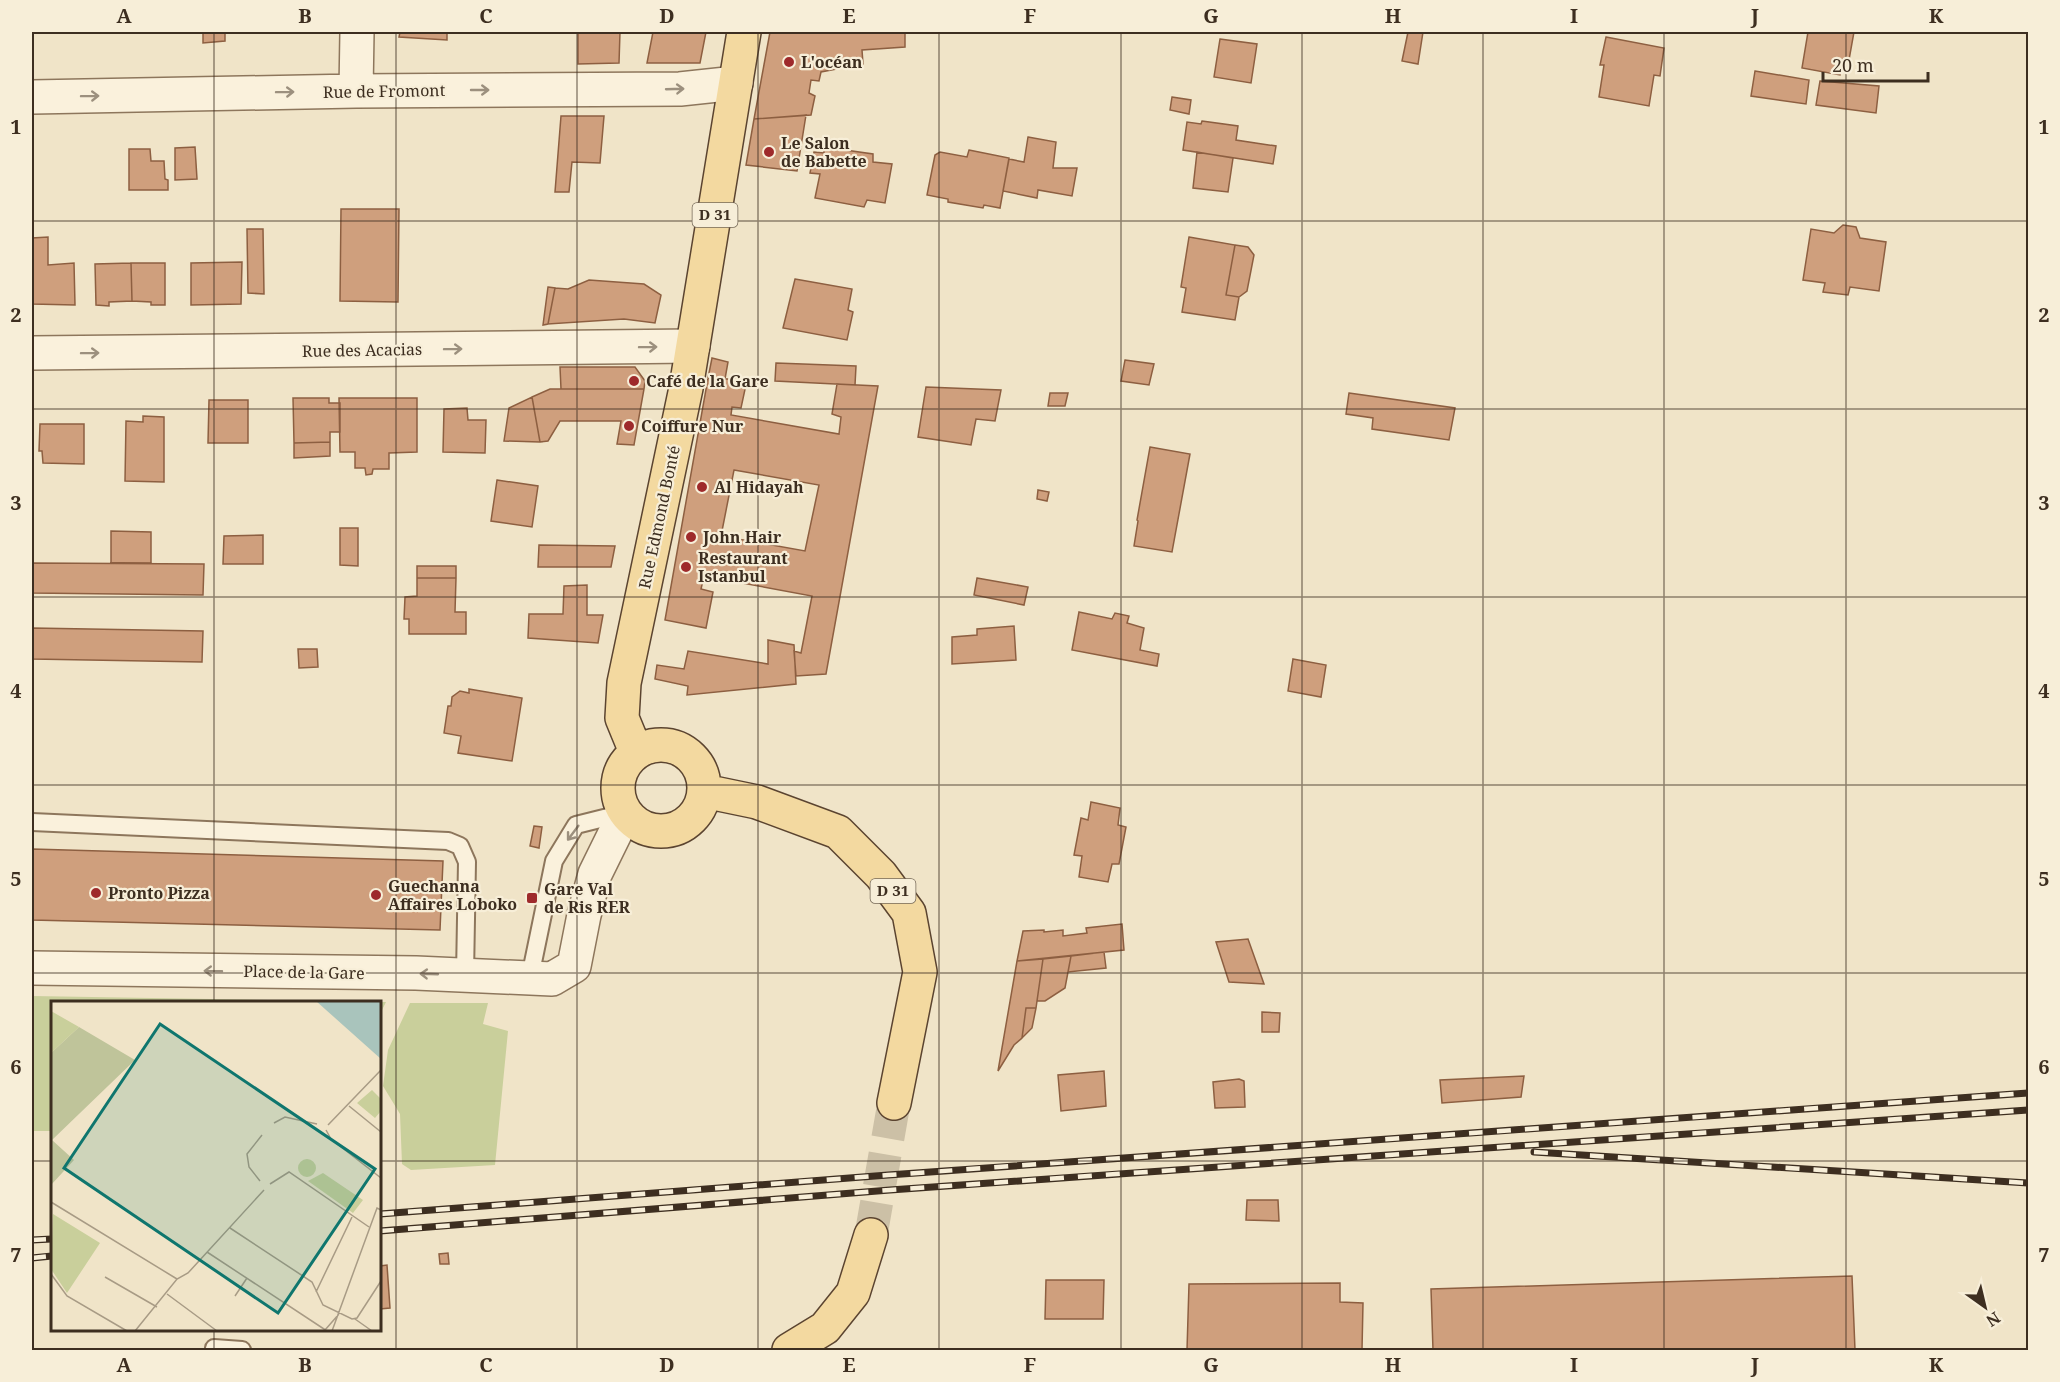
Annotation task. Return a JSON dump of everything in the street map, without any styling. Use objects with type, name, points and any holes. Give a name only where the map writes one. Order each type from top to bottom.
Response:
[{"type":"main road","name":"Rue Edmond Bonté","points":[[636,752],[622,718],[624,683],[686,388],[744,32]]},
{"type":"main road","points":[[662,744],[676,747],[698,764],[705,791],[694,815],[684,824],[672,830],[659,831],[646,829],[634,823],[625,813],[619,800],[617,787],[626,762],[636,752],[648,746],[662,744]]},
{"type":"main road","name":"D 31","points":[[705,791],[757,802],[838,832],[881,875],[909,913],[920,972],[894,1103]]},
{"type":"main road","points":[[789,1350],[825,1328],[853,1293],[871,1235]]},
{"type":"street","points":[[356,91],[357,32]]},
{"type":"street","name":"Rue de Fromont","points":[[32,97],[356,91],[680,89],[736,83]]},
{"type":"street","name":"Rue des Acacias","points":[[32,353],[693,346]]},
{"type":"street","name":"Place de la Gare","points":[[32,968],[465,975],[552,979],[574,966],[595,874],[625,813]]},
{"type":"lane","points":[[530,977],[554,861],[576,825],[625,813]]},
{"type":"lane","points":[[32,822],[448,841],[460,846],[467,862],[465,975]]},
{"type":"lane","points":[[214,1348],[242,1350]]},
{"type":"green space","points":[[32,996],[327,1001],[51,1001],[51,1131],[32,1131]]},
{"type":"green space","points":[[381,1002],[386,1002],[381,1012]]},
{"type":"green space","points":[[410,1003],[488,1003],[483,1024],[508,1031],[495,1165],[411,1170],[402,1164],[400,1114],[383,1086],[388,1050]]},
{"type":"building","points":[[203,32],[225,32],[225,41],[203,43]]},
{"type":"building","points":[[400,32],[447,32],[447,40],[399,37]]},
{"type":"building","points":[[578,32],[620,32],[619,63],[578,64]]},
{"type":"building","points":[[653,32],[706,32],[700,63],[647,63]]},
{"type":"building","points":[[770,32],[905,32],[905,47],[862,50],[863,64],[821,72],[819,81],[811,80],[809,93],[815,96],[811,115],[754,119]]},
{"type":"building","points":[[1408,32],[1423,32],[1418,64],[1402,61]]},
{"type":"building","points":[[1808,32],[1854,32],[1849,60],[1843,59],[1840,75],[1802,68]]},
{"type":"building","points":[[1606,37],[1664,48],[1660,76],[1654,75],[1649,106],[1599,97],[1604,65],[1600,65]]},
{"type":"building","points":[[1220,39],[1257,44],[1251,83],[1214,77]]},
{"type":"building","points":[[1755,71],[1809,80],[1806,104],[1751,96]]},
{"type":"building","points":[[1820,81],[1879,86],[1876,113],[1816,105]]},
{"type":"building","points":[[1172,97],[1191,100],[1189,114],[1170,110]]},
{"type":"building","points":[[806,115],[797,171],[746,165],[754,119]]},
{"type":"building","points":[[561,116],[604,116],[600,163],[572,162],[569,192],[555,192]]},
{"type":"building","points":[[1202,121],[1238,126],[1236,140],[1276,146],[1273,164],[1183,150],[1187,122],[1201,124]]},
{"type":"building","points":[[1028,137],[1056,142],[1053,168],[1077,168],[1072,196],[1038,190],[1037,198],[1003,191],[1009,159],[1024,162]]},
{"type":"building","points":[[195,147],[197,179],[175,180],[175,148]]},
{"type":"building","points":[[824,147],[873,154],[873,162],[892,164],[885,203],[867,200],[864,207],[815,198],[820,174],[810,173],[814,152],[824,153]]},
{"type":"building","points":[[129,149],[150,149],[151,161],[164,161],[168,190],[129,190]]},
{"type":"building","points":[[969,150],[1009,158],[1000,208],[984,205],[983,208],[948,202],[948,199],[927,195],[935,155],[940,152],[967,157]]},
{"type":"building","points":[[1197,152],[1233,158],[1228,192],[1193,188]]},
{"type":"building","points":[[341,209],[399,209],[398,302],[340,301]]},
{"type":"building","points":[[1843,225],[1856,227],[1860,238],[1886,242],[1879,291],[1850,287],[1848,295],[1823,292],[1825,283],[1803,280],[1811,229],[1834,233]]},
{"type":"building","points":[[247,229],[263,229],[264,294],[248,293]]},
{"type":"building","points":[[48,237],[48,265],[74,263],[75,305],[32,304],[32,238]]},
{"type":"building","points":[[1189,237],[1235,245],[1226,295],[1239,297],[1235,320],[1182,312],[1186,288],[1181,287]]},
{"type":"building","points":[[1235,245],[1248,247],[1254,255],[1247,291],[1239,297],[1226,295]]},
{"type":"building","points":[[242,262],[241,304],[191,305],[191,263]]},
{"type":"building","points":[[131,263],[165,263],[165,305],[132,301]]},
{"type":"building","points":[[131,263],[132,301],[109,302],[109,306],[96,305],[95,264]]},
{"type":"building","points":[[795,279],[852,289],[848,310],[853,312],[847,340],[783,328]]},
{"type":"building","points":[[589,280],[644,284],[661,295],[655,323],[624,319],[548,324],[555,288],[568,289]]},
{"type":"building","points":[[548,287],[555,288],[548,324],[543,325]]},
{"type":"building","points":[[712,358],[728,362],[725,379],[708,378]]},
{"type":"building","points":[[1125,360],[1154,364],[1149,385],[1121,381]]},
{"type":"building","points":[[776,363],[856,366],[855,385],[775,381]]},
{"type":"building","points":[[560,367],[635,367],[645,381],[644,389],[561,389]]},
{"type":"building","points":[[708,378],[747,380],[741,408],[732,407],[731,415],[839,434],[841,417],[832,414],[837,384],[878,386],[826,674],[796,676],[794,651],[801,653],[812,596],[704,576],[701,589],[713,592],[706,628],[665,620]],"holes":[[[734,470],[819,485],[805,551],[721,536]]]},
{"type":"building","points":[[926,387],[1001,390],[995,421],[976,419],[971,445],[918,437]]},
{"type":"building","points":[[550,389],[644,389],[634,445],[617,444],[621,421],[560,421],[548,441],[540,442],[532,397]]},
{"type":"building","points":[[1050,393],[1068,393],[1065,406],[1048,406]]},
{"type":"building","points":[[1349,393],[1455,408],[1449,440],[1372,429],[1373,418],[1346,414]]},
{"type":"building","points":[[532,397],[540,442],[504,441],[509,408]]},
{"type":"building","points":[[293,398],[329,398],[329,403],[340,403],[340,432],[330,432],[330,442],[294,443]]},
{"type":"building","points":[[339,398],[417,398],[417,452],[389,453],[389,469],[373,469],[372,474],[366,475],[365,468],[355,468],[355,452],[340,452]]},
{"type":"building","points":[[209,400],[248,400],[248,443],[208,443]]},
{"type":"building","points":[[467,408],[468,420],[486,420],[485,453],[443,452],[444,409]]},
{"type":"building","points":[[143,416],[164,417],[164,482],[125,481],[126,421],[143,422]]},
{"type":"building","points":[[40,424],[84,424],[84,464],[43,463],[42,451],[39,451]]},
{"type":"building","points":[[330,442],[330,456],[294,458],[294,443]]},
{"type":"building","points":[[1150,447],[1190,454],[1172,552],[1134,546]]},
{"type":"building","points":[[497,480],[538,486],[532,527],[491,521]]},
{"type":"building","points":[[1038,490],[1049,492],[1047,501],[1037,499]]},
{"type":"building","points":[[340,528],[358,528],[358,566],[340,565]]},
{"type":"building","points":[[111,531],[151,532],[151,563],[111,563]]},
{"type":"building","points":[[263,535],[263,564],[223,564],[224,536]]},
{"type":"building","points":[[539,545],[615,546],[611,567],[538,567]]},
{"type":"building","points":[[32,563],[204,564],[203,595],[32,593]]},
{"type":"building","points":[[417,566],[456,566],[456,578],[417,578]]},
{"type":"building","points":[[417,578],[456,578],[455,612],[466,612],[466,634],[409,634],[409,619],[404,619],[405,597],[417,596]]},
{"type":"building","points":[[977,578],[1028,587],[1024,605],[974,595]]},
{"type":"building","points":[[587,585],[587,615],[603,615],[598,643],[528,638],[529,614],[563,614],[564,586]]},
{"type":"building","points":[[1079,612],[1112,619],[1115,613],[1129,616],[1127,623],[1144,628],[1140,650],[1159,654],[1157,666],[1072,650]]},
{"type":"building","points":[[1014,626],[1016,660],[952,664],[952,637],[977,635],[977,629]]},
{"type":"building","points":[[32,628],[203,631],[202,662],[32,659]]},
{"type":"building","points":[[768,640],[794,645],[796,684],[687,695],[688,686],[655,679],[657,665],[684,669],[688,651],[768,664]]},
{"type":"building","points":[[298,649],[317,649],[318,667],[299,668]]},
{"type":"building","points":[[1293,659],[1326,665],[1321,697],[1288,691]]},
{"type":"building","points":[[469,689],[522,698],[512,761],[458,753],[461,736],[444,733],[448,706],[451,706],[452,697],[460,691],[469,693]]},
{"type":"building","points":[[1091,802],[1120,808],[1118,825],[1126,827],[1119,864],[1112,864],[1108,882],[1079,877],[1082,856],[1074,855],[1081,818],[1088,820]]},
{"type":"building","points":[[534,826],[542,827],[539,848],[530,846]]},
{"type":"building","points":[[32,849],[443,861],[440,930],[32,920]]},
{"type":"building","points":[[1122,924],[1124,950],[1017,961],[1023,931],[1063,930],[1063,936],[1087,933],[1086,928]]},
{"type":"building","points":[[1248,939],[1264,984],[1229,982],[1216,942]]},
{"type":"building","points":[[1104,952],[1106,968],[1068,972],[1071,956]]},
{"type":"building","points":[[1071,956],[1065,988],[1045,1001],[1037,1001],[1043,959]]},
{"type":"building","points":[[1043,959],[1036,1008],[1026,1008],[1022,1038],[1014,1045],[998,1071],[1017,961]]},
{"type":"building","points":[[1026,1008],[1036,1008],[1032,1028],[1022,1038]]},
{"type":"building","points":[[1262,1012],[1280,1013],[1279,1032],[1262,1032]]},
{"type":"building","points":[[1104,1071],[1106,1106],[1061,1111],[1058,1075]]},
{"type":"building","points":[[1524,1076],[1521,1097],[1442,1103],[1440,1080]]},
{"type":"building","points":[[1239,1079],[1244,1081],[1245,1107],[1215,1108],[1213,1082]]},
{"type":"building","points":[[1247,1200],[1278,1200],[1279,1221],[1246,1220]]},
{"type":"building","points":[[448,1253],[449,1264],[440,1264],[439,1254]]},
{"type":"building","points":[[387,1265],[390,1308],[381,1309],[381,1266]]},
{"type":"building","points":[[1852,1276],[1855,1350],[1433,1350],[1431,1289]]},
{"type":"building","points":[[1046,1280],[1104,1280],[1103,1319],[1045,1319]]},
{"type":"building","points":[[1340,1283],[1340,1302],[1363,1303],[1362,1350],[1187,1350],[1189,1284]]},
{"type":"tunnel","points":[[871,1235],[894,1103]]},
{"type":"railway","points":[[381,1214],[2028,1093]]},
{"type":"railway","points":[[381,1231],[890,1190],[2028,1110]]},
{"type":"railway","points":[[1534,1152],[2028,1183]]},
{"type":"railway","points":[[32,1240],[51,1239]]},
{"type":"railway","points":[[32,1258],[51,1256]]},
{"type":"place","name":"L'océan","points":[[789,62]]},
{"type":"place","name":"Le Salon de Babette","points":[[769,152]]},
{"type":"place","name":"Café de la Gare","points":[[634,381]]},
{"type":"place","name":"Coiffure Nur","points":[[629,426]]},
{"type":"place","name":"Al Hidayah","points":[[702,487]]},
{"type":"place","name":"John Hair","points":[[691,537]]},
{"type":"place","name":"Restaurant Istanbul","points":[[686,567]]},
{"type":"place","name":"Pronto Pizza","points":[[96,893]]},
{"type":"place","name":"Guechanna Affaires Loboko","points":[[376,895]]},
{"type":"place","name":"Gare Val de Ris RER","points":[[532,898]]}]
